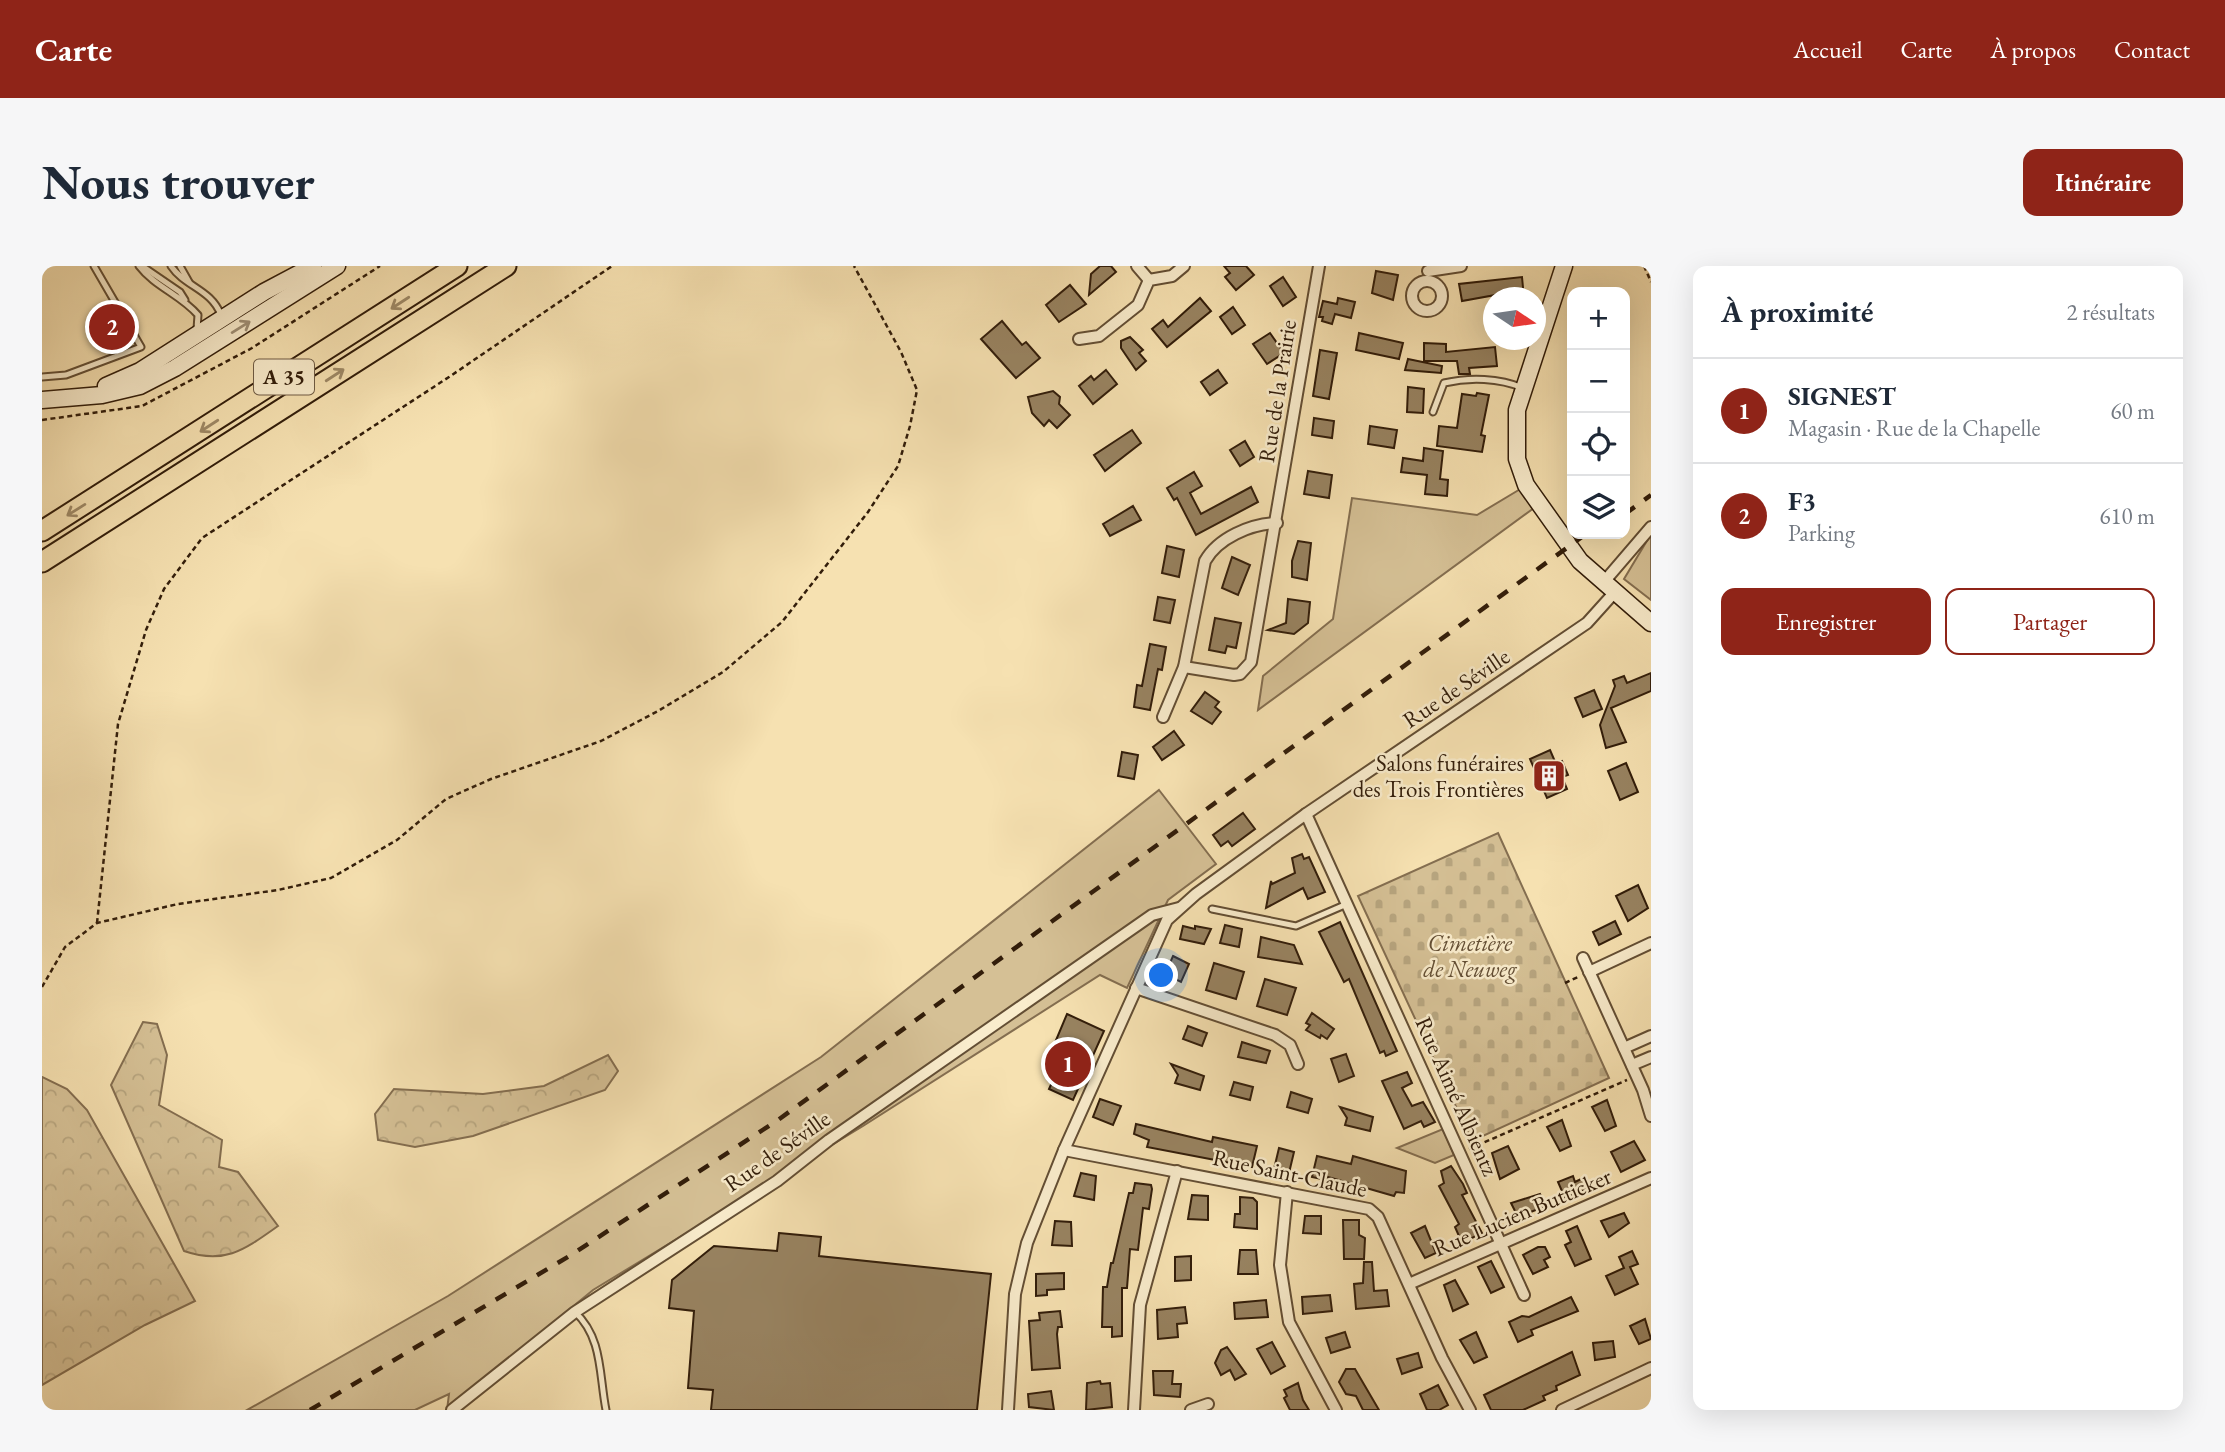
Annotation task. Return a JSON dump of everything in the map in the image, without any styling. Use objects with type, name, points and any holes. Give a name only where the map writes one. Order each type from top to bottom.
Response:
[{"type":"highway","name":"A 35","points":[[42,531],[457,266]]},
{"type":"highway","name":"A 35","points":[[42,562],[134,506],[506,266]]},
{"type":"highway","points":[[42,577],[134,506]]},
{"type":"street","points":[[68,397],[124,379],[313,266]]},
{"type":"street","points":[[42,400],[109,394],[139,386],[211,346],[337,266]]},
{"type":"street","points":[[1137,266],[1149,280]]},
{"type":"street","points":[[1149,280],[1172,276],[1184,266]]},
{"type":"street","name":"Rue de la Prairie","points":[[1184,667],[1234,675],[1246,670],[1251,662],[1277,523],[1319,266]]},
{"type":"street","points":[[1428,272],[1461,266]]},
{"type":"street","points":[[1564,266],[1515,424],[1521,471],[1557,530],[1580,561],[1651,623]]},
{"type":"street","points":[[1079,339],[1099,336],[1138,305],[1149,280]]},
{"type":"street","points":[[211,346],[222,318]]},
{"type":"street","points":[[1163,717],[1184,667],[1200,577],[1210,552],[1222,541],[1258,525],[1277,523]]},
{"type":"street","name":"Rue de Séville","points":[[452,1410],[575,1312],[783,1177],[829,1140],[1129,930],[1176,911],[1306,814],[1587,623],[1651,527]]},
{"type":"street","name":"Rue Aimé Albientz","points":[[1306,814],[1524,1295]]},
{"type":"street","points":[[1008,1410],[1015,1294],[1027,1242],[1064,1150],[1160,932],[1176,911]]},
{"type":"street","points":[[1589,972],[1651,943]]},
{"type":"street","points":[[1583,958],[1634,1070],[1651,1116]]},
{"type":"street","points":[[1136,988],[1275,1035],[1290,1045],[1298,1064]]},
{"type":"street","points":[[1624,1048],[1651,1036]]},
{"type":"street","points":[[1634,1070],[1651,1056]]},
{"type":"street","name":"Rue Saint-Claude","points":[[1064,1150],[1369,1209],[1378,1217],[1470,1410]]},
{"type":"street","points":[[1134,1410],[1140,1305],[1177,1171]]},
{"type":"street","name":"Rue Lucien Butticker","points":[[1409,1284],[1651,1178]]},
{"type":"street","points":[[1287,1192],[1280,1265],[1289,1322],[1336,1410]]},
{"type":"street","points":[[1562,1410],[1651,1368]]},
{"type":"street","points":[[1191,1410],[1208,1404]]},
{"type":"lane","points":[[42,377],[66,375],[141,347],[94,266]]},
{"type":"lane","points":[[141,266],[176,298],[186,301],[198,315],[197,334]]},
{"type":"lane","points":[[171,266],[177,275],[212,299],[222,318]]},
{"type":"lane","points":[[180,266],[188,282]]},
{"type":"lane","points":[[1433,412],[1444,383],[1463,379],[1510,382],[1524,388]]},
{"type":"lane","points":[[1212,909],[1296,926],[1347,904]]},
{"type":"lane","points":[[575,1312],[584,1320],[596,1342],[606,1410]]},
{"type":"path","points":[[97,923],[118,724],[146,630],[164,589],[184,559],[202,538],[449,377],[612,266]]},
{"type":"path","points":[[42,987],[65,947],[97,923],[178,904],[278,890],[331,878],[397,840],[446,799],[491,779],[601,741],[658,711],[723,672],[782,622],[868,512],[898,466],[910,426],[917,390],[901,352],[854,266]]},
{"type":"path","points":[[1644,266],[1651,282]]},
{"type":"path","points":[[1459,1153],[1634,1070]]},
{"type":"green space","points":[[1522,488],[1534,508],[1258,710],[1263,676],[1333,619],[1352,498],[1477,515]]},
{"type":"green space","points":[[1651,534],[1651,600],[1624,579]]},
{"type":"green space","points":[[1159,790],[1216,864],[1168,900],[1127,988],[1100,975],[863,1126],[593,1290],[447,1410],[449,1394],[415,1410],[247,1410],[448,1296],[821,1057]]},
{"type":"green space","name":"Cimetière de Neuweg","points":[[1498,833],[1609,1078],[1472,1141],[1358,896]]},
{"type":"green space","points":[[143,1022],[157,1024],[167,1055],[159,1105],[222,1140],[219,1167],[238,1172],[278,1226],[234,1253],[211,1256],[184,1251],[111,1085]]},
{"type":"green space","points":[[608,1055],[618,1071],[605,1090],[473,1136],[415,1147],[378,1140],[375,1114],[394,1089],[483,1094],[544,1086]]},
{"type":"green space","points":[[42,1077],[67,1089],[87,1110],[195,1301],[145,1325],[42,1385]]},
{"type":"green space","points":[[1443,1129],[1454,1155],[1435,1163],[1397,1148]]},
{"type":"building","points":[[1100,266],[1111,266],[1116,272],[1089,295],[1091,274]]},
{"type":"building","points":[[1224,266],[1246,266],[1254,275],[1236,290],[1225,277],[1230,273]]},
{"type":"building","points":[[1376,271],[1398,275],[1393,300],[1372,293]]},
{"type":"building","points":[[1283,277],[1296,297],[1283,306],[1270,286]]},
{"type":"building","points":[[1522,277],[1523,287],[1483,287],[1483,297],[1462,301],[1459,284]]},
{"type":"building","points":[[1070,285],[1086,304],[1059,322],[1046,305]]},
{"type":"building","points":[[1200,298],[1211,311],[1167,347],[1152,329],[1163,320],[1168,327]]},
{"type":"building","points":[[1338,298],[1355,302],[1351,318],[1335,314],[1332,324],[1322,321],[1323,317],[1319,317],[1323,301],[1337,304]]},
{"type":"building","points":[[1233,307],[1245,325],[1232,334],[1220,317]]},
{"type":"building","points":[[1002,321],[1022,345],[1026,342],[1040,358],[1016,378],[981,339]]},
{"type":"building","points":[[1270,333],[1284,353],[1267,364],[1253,344]]},
{"type":"building","points":[[1359,333],[1403,343],[1399,359],[1356,350]]},
{"type":"building","points":[[1130,337],[1143,350],[1139,353],[1146,361],[1136,370],[1121,348],[1121,341]]},
{"type":"building","points":[[1424,343],[1446,344],[1446,352],[1483,348],[1495,350],[1497,366],[1469,368],[1470,374],[1459,374],[1457,361],[1424,361]]},
{"type":"building","points":[[1320,350],[1337,353],[1329,399],[1313,396]]},
{"type":"building","points":[[1408,359],[1442,366],[1441,373],[1405,370]]},
{"type":"building","points":[[1106,370],[1117,384],[1093,404],[1079,386],[1091,376],[1094,380]]},
{"type":"building","points":[[1218,370],[1227,383],[1210,395],[1201,382]]},
{"type":"building","points":[[1408,387],[1424,389],[1423,413],[1407,412]]},
{"type":"building","points":[[1053,391],[1060,397],[1059,404],[1070,415],[1057,428],[1049,420],[1044,426],[1032,413],[1028,397]]},
{"type":"building","points":[[1477,393],[1489,395],[1481,435],[1485,436],[1482,452],[1437,446],[1439,426],[1457,428],[1462,394],[1476,396]]},
{"type":"building","points":[[1314,418],[1334,421],[1332,438],[1312,435]]},
{"type":"building","points":[[1370,426],[1397,430],[1394,448],[1368,444]]},
{"type":"building","points":[[1132,430],[1141,443],[1105,471],[1094,455]]},
{"type":"building","points":[[1245,441],[1254,457],[1240,466],[1230,450]]},
{"type":"building","points":[[1424,448],[1443,451],[1440,479],[1448,480],[1447,496],[1425,494],[1427,475],[1401,472],[1403,458],[1423,461]]},
{"type":"building","points":[[1308,471],[1332,475],[1329,498],[1304,494]]},
{"type":"building","points":[[1194,472],[1202,486],[1190,493],[1201,514],[1251,487],[1258,502],[1196,535],[1177,498],[1174,500],[1167,488]]},
{"type":"building","points":[[1133,506],[1141,520],[1110,536],[1103,524]]},
{"type":"building","points":[[1298,541],[1311,543],[1307,580],[1292,577],[1292,561]]},
{"type":"building","points":[[1167,546],[1184,550],[1179,577],[1162,573]]},
{"type":"building","points":[[1232,557],[1250,565],[1238,595],[1222,588]]},
{"type":"building","points":[[1158,597],[1175,600],[1170,623],[1154,620]]},
{"type":"building","points":[[1288,599],[1310,602],[1308,623],[1294,634],[1268,630],[1286,623]]},
{"type":"building","points":[[1215,618],[1241,623],[1236,648],[1227,646],[1225,653],[1209,650]]},
{"type":"building","points":[[1150,644],[1166,647],[1162,670],[1158,669],[1150,710],[1134,707],[1137,685],[1142,686]]},
{"type":"building","points":[[1651,673],[1651,691],[1611,708],[1626,742],[1606,748],[1600,725],[1615,686],[1613,680],[1624,676],[1627,683]]},
{"type":"building","points":[[1594,690],[1602,709],[1583,717],[1575,698]]},
{"type":"building","points":[[1205,692],[1219,702],[1215,707],[1221,712],[1212,724],[1191,711]]},
{"type":"building","points":[[1174,731],[1184,745],[1162,760],[1153,747]]},
{"type":"building","name":"Salons funéraires des Trois Frontières","points":[[1550,750],[1556,764],[1562,761],[1568,775],[1562,777],[1567,789],[1547,798],[1530,759]]},
{"type":"building","points":[[1122,752],[1138,755],[1134,779],[1118,776]]},
{"type":"building","points":[[1626,763],[1638,792],[1620,800],[1608,771]]},
{"type":"building","points":[[1243,813],[1255,829],[1232,846],[1228,841],[1221,846],[1213,835]]},
{"type":"building","points":[[1302,854],[1304,859],[1309,857],[1325,892],[1308,899],[1303,888],[1266,908],[1271,881],[1272,884],[1295,873],[1292,858]]},
{"type":"building","points":[[1638,885],[1648,908],[1628,921],[1616,896]]},
{"type":"building","points":[[1615,921],[1621,934],[1599,945],[1593,932]]},
{"type":"building","points":[[1340,922],[1397,1051],[1386,1056],[1384,1051],[1380,1053],[1349,979],[1344,982],[1319,932]]},
{"type":"building","points":[[1225,925],[1242,929],[1239,947],[1220,943]]},
{"type":"building","points":[[1183,926],[1211,929],[1204,944],[1180,939]]},
{"type":"building","points":[[1261,937],[1294,945],[1302,964],[1258,957]]},
{"type":"building","points":[[1173,956],[1189,964],[1181,982],[1165,974]]},
{"type":"building","points":[[1214,963],[1244,972],[1236,999],[1206,990]]},
{"type":"building","points":[[1265,979],[1296,988],[1287,1015],[1257,1006]]},
{"type":"building","points":[[1312,1013],[1334,1029],[1327,1039],[1306,1030],[1310,1025],[1306,1023]]},
{"type":"building","points":[[1067,1014],[1104,1031],[1073,1100],[1049,1089],[1067,1050],[1054,1045]]},
{"type":"building","points":[[1188,1026],[1207,1033],[1202,1046],[1183,1039]]},
{"type":"building","points":[[1242,1042],[1270,1051],[1266,1063],[1238,1057]]},
{"type":"building","points":[[1346,1054],[1354,1076],[1339,1082],[1331,1059]]},
{"type":"building","points":[[1171,1064],[1204,1076],[1200,1090],[1175,1083],[1178,1075]]},
{"type":"building","points":[[1407,1072],[1412,1083],[1402,1088],[1412,1106],[1423,1102],[1435,1122],[1424,1127],[1421,1121],[1404,1129],[1382,1081]]},
{"type":"building","points":[[1234,1082],[1253,1087],[1250,1100],[1230,1095]]},
{"type":"building","points":[[1291,1092],[1312,1099],[1308,1113],[1287,1107]]},
{"type":"building","points":[[1100,1099],[1121,1106],[1113,1125],[1093,1117]]},
{"type":"building","points":[[1607,1100],[1616,1126],[1605,1131],[1592,1107]]},
{"type":"building","points":[[1340,1107],[1373,1117],[1370,1131],[1345,1125],[1347,1118]]},
{"type":"building","points":[[1562,1120],[1571,1146],[1560,1151],[1547,1127]]},
{"type":"building","points":[[1136,1124],[1212,1142],[1213,1137],[1257,1146],[1252,1167],[1147,1147],[1149,1140],[1134,1134]]},
{"type":"building","points":[[1634,1141],[1645,1160],[1621,1172],[1611,1152]]},
{"type":"building","points":[[1508,1146],[1519,1169],[1500,1179],[1492,1153]]},
{"type":"building","points":[[1279,1148],[1294,1152],[1289,1173],[1274,1169]]},
{"type":"building","points":[[1317,1156],[1351,1164],[1353,1156],[1406,1171],[1404,1193],[1396,1192],[1394,1196],[1328,1177],[1327,1180],[1312,1177]]},
{"type":"building","points":[[1451,1166],[1463,1184],[1467,1193],[1462,1195],[1482,1233],[1462,1243],[1455,1227],[1459,1224],[1439,1186],[1444,1183],[1441,1171]]},
{"type":"building","points":[[1081,1173],[1096,1176],[1094,1200],[1074,1196]]},
{"type":"building","points":[[1573,1176],[1575,1182],[1585,1177],[1590,1188],[1565,1198],[1558,1182]]},
{"type":"building","points":[[1135,1183],[1151,1185],[1152,1189],[1149,1209],[1143,1208],[1138,1250],[1130,1249],[1127,1288],[1122,1288],[1122,1336],[1112,1337],[1112,1327],[1102,1327],[1103,1287],[1107,1287],[1129,1193],[1133,1193]]},
{"type":"building","points":[[1540,1194],[1546,1206],[1518,1217],[1511,1203]]},
{"type":"building","points":[[1192,1195],[1208,1196],[1208,1220],[1188,1219]]},
{"type":"building","points":[[1240,1197],[1253,1198],[1257,1202],[1257,1229],[1234,1227],[1235,1214],[1240,1214]]},
{"type":"building","points":[[1624,1213],[1629,1223],[1609,1237],[1601,1221]]},
{"type":"building","points":[[1305,1216],[1321,1216],[1321,1234],[1303,1233]]},
{"type":"building","points":[[1343,1220],[1359,1220],[1359,1235],[1365,1238],[1364,1259],[1344,1259]]},
{"type":"building","points":[[1055,1221],[1071,1222],[1072,1246],[1052,1245]]},
{"type":"building","points":[[1425,1226],[1436,1253],[1425,1258],[1411,1233]]},
{"type":"building","points":[[1577,1226],[1591,1259],[1575,1266],[1565,1245],[1571,1242],[1566,1231]]},
{"type":"building","points":[[779,1233],[821,1237],[819,1256],[991,1274],[977,1410],[711,1410],[713,1390],[688,1388],[694,1311],[669,1308],[672,1280],[714,1246],[777,1251]]},
{"type":"building","points":[[1538,1247],[1545,1247],[1550,1257],[1544,1260],[1548,1267],[1533,1274],[1523,1255]]},
{"type":"building","points":[[1240,1250],[1256,1250],[1258,1274],[1238,1274]]},
{"type":"building","points":[[1632,1251],[1638,1264],[1630,1267],[1638,1284],[1615,1295],[1606,1276],[1624,1268],[1619,1257]]},
{"type":"building","points":[[1191,1256],[1191,1280],[1175,1281],[1175,1257]]},
{"type":"building","points":[[1491,1261],[1504,1287],[1491,1293],[1478,1267]]},
{"type":"building","points":[[1364,1262],[1372,1262],[1374,1291],[1387,1290],[1389,1306],[1356,1309],[1354,1284],[1363,1283]]},
{"type":"building","points":[[1064,1273],[1064,1289],[1047,1290],[1047,1295],[1036,1296],[1036,1274]]},
{"type":"building","points":[[1455,1280],[1468,1304],[1453,1311],[1444,1285]]},
{"type":"building","points":[[1330,1295],[1332,1311],[1303,1314],[1302,1297]]},
{"type":"building","points":[[1571,1297],[1578,1311],[1531,1330],[1533,1335],[1518,1342],[1509,1322],[1522,1316],[1529,1317]]},
{"type":"building","points":[[1266,1300],[1268,1317],[1235,1319],[1234,1303]]},
{"type":"building","points":[[1185,1307],[1187,1323],[1177,1324],[1178,1337],[1158,1339],[1157,1310]]},
{"type":"building","points":[[1060,1311],[1062,1327],[1058,1327],[1057,1334],[1060,1368],[1032,1370],[1029,1321],[1040,1320],[1039,1313]]},
{"type":"building","points":[[1645,1319],[1651,1339],[1639,1344],[1630,1326]]},
{"type":"building","points":[[1345,1332],[1350,1347],[1331,1353],[1326,1338]]},
{"type":"building","points":[[1476,1332],[1487,1357],[1474,1363],[1460,1340]]},
{"type":"building","points":[[1613,1341],[1615,1357],[1595,1360],[1593,1343]]},
{"type":"building","points":[[1272,1342],[1285,1366],[1271,1374],[1257,1349]]},
{"type":"building","points":[[1227,1347],[1246,1374],[1235,1380],[1230,1370],[1221,1375],[1215,1363],[1221,1350]]},
{"type":"building","points":[[1572,1352],[1580,1375],[1556,1386],[1557,1390],[1543,1396],[1545,1400],[1523,1410],[1491,1410],[1484,1395]]},
{"type":"building","points":[[1418,1353],[1422,1367],[1402,1374],[1397,1359]]},
{"type":"building","points":[[1346,1369],[1355,1369],[1379,1410],[1363,1410],[1356,1396],[1346,1394],[1339,1382]]},
{"type":"building","points":[[1153,1371],[1173,1371],[1172,1384],[1181,1384],[1180,1397],[1154,1395]]},
{"type":"building","points":[[1100,1381],[1101,1384],[1110,1383],[1112,1407],[1086,1410],[1087,1383]]},
{"type":"building","points":[[1298,1383],[1309,1410],[1290,1410],[1284,1398],[1287,1396],[1284,1390]]},
{"type":"building","points":[[1438,1385],[1448,1405],[1439,1410],[1427,1410],[1420,1394]]},
{"type":"building","points":[[1051,1391],[1054,1410],[1029,1407],[1028,1394]]},
{"type":"railway","points":[[1630,510],[1651,495]]},
{"type":"railway","points":[[310,1410],[571,1255],[778,1120],[1579,539]]},
{"type":"place","name":"F3","points":[[112,327]]},
{"type":"place","name":"Salons funéraires des Trois Frontières","points":[[1549,776]]},
{"type":"place","name":"SIGNEST","points":[[1068,1064]]}]
